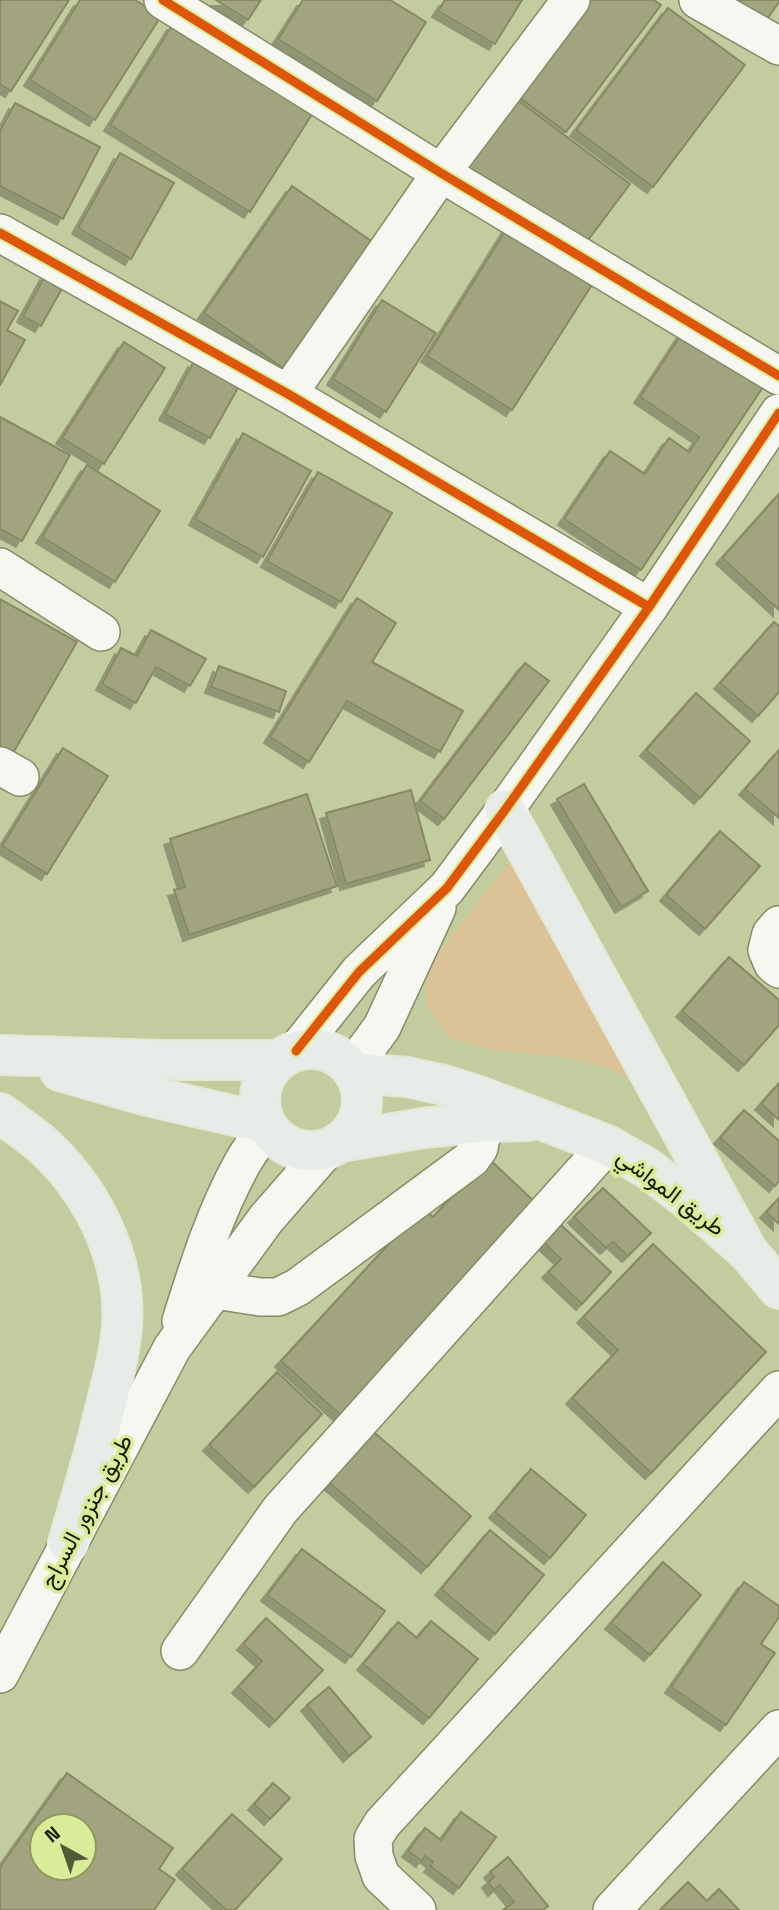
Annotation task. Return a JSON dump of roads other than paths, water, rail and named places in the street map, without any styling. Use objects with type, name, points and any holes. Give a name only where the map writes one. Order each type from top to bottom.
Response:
[{"type":"main road","points":[[505,810],[748,1252]]},
{"type":"main road","points":[[4,1056],[160,1060],[287,1055],[308,1048],[321,1049],[333,1053],[354,1071],[361,1085],[363,1098],[357,1123],[350,1133],[333,1146],[313,1151],[300,1150],[275,1136],[266,1124],[261,1110],[263,1083],[269,1070],[287,1055]]},
{"type":"main road","points":[[4,1056],[144,1095],[266,1124]]},
{"type":"main road","name":"طريق المواشي","points":[[354,1071],[444,1084],[607,1145],[647,1168],[685,1197],[748,1252],[779,1289]]},
{"type":"main road","points":[[0,1113],[46,1148],[73,1177],[100,1221],[118,1274],[122,1305],[121,1335],[91,1466],[68,1543]]},
{"type":"main road","name":"طريق المواشي","points":[[333,1146],[423,1128],[485,1122],[544,1121]]},
{"type":"street","points":[[163,0],[441,173],[779,376]]},
{"type":"street","points":[[288,394],[441,173],[571,0]]},
{"type":"street","points":[[698,0],[779,46]]},
{"type":"street","points":[[0,233],[288,394],[649,607]]},
{"type":"street","points":[[287,1055],[359,972],[447,888],[649,607],[779,413]]},
{"type":"street","points":[[0,567],[101,632]]},
{"type":"street","points":[[354,1071],[382,1027],[447,888]]},
{"type":"street","points":[[779,925],[771,934],[766,950],[779,969]]},
{"type":"street","points":[[215,1290],[278,1297],[298,1287],[471,1159],[479,1148],[485,1122]]},
{"type":"street","name":"طريق جنزور السراج","points":[[172,1348],[201,1256],[220,1210],[266,1124]]},
{"type":"street","points":[[180,1651],[280,1510],[607,1145]]},
{"type":"street","name":"طريق جنزور السراج","points":[[0,1674],[172,1348],[266,1219],[333,1146]]},
{"type":"street","points":[[417,1910],[381,1876],[374,1856],[373,1839],[382,1824],[779,1390]]},
{"type":"street","points":[[612,1910],[779,1729]]}]
